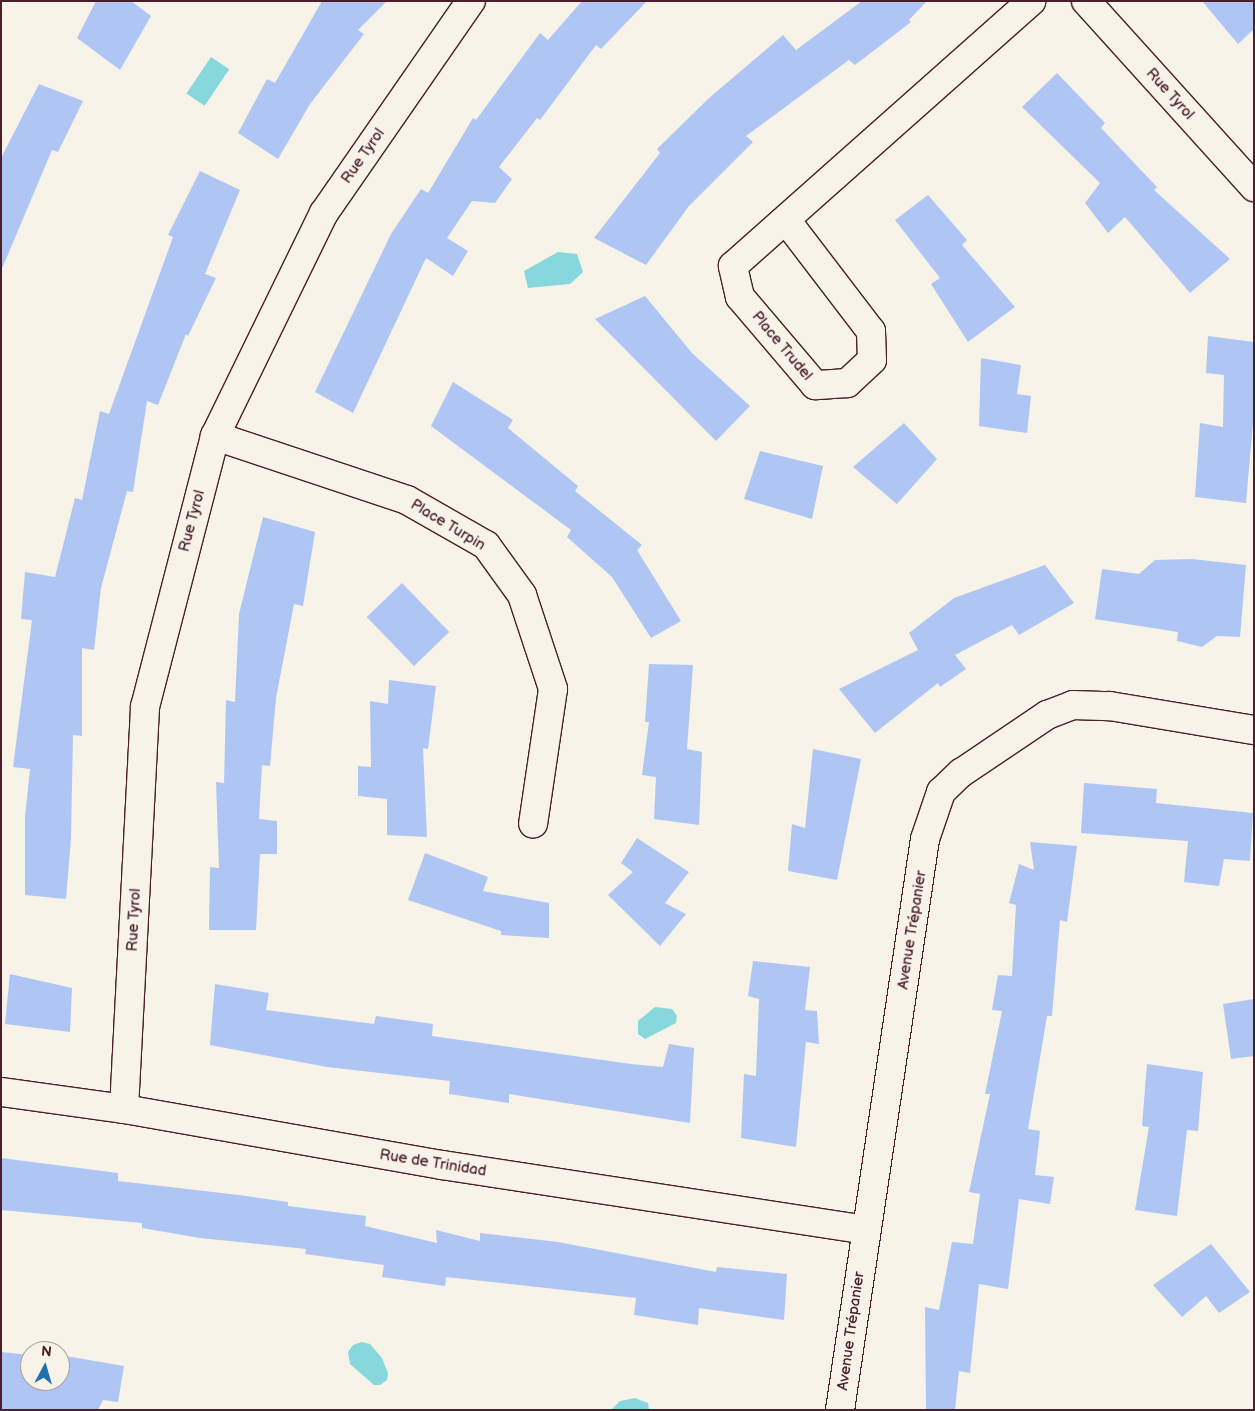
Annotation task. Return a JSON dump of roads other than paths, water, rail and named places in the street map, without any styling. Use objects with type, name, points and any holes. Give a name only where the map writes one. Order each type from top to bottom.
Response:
[{"type":"street","name":"Rue Tyrol","points":[[124,1109],[145,707],[215,436],[324,213],[471,1]]},
{"type":"street","name":"Place Trudel","points":[[786,220],[871,330],[872,360],[847,383],[815,385],[740,297],[733,266],[1031,1]]},
{"type":"street","name":"Rue Tyrol","points":[[1086,1],[1254,187]]},
{"type":"street","name":"Place Turpin","points":[[215,436],[407,500],[486,545],[522,595],[553,688],[533,824]]},
{"type":"street","name":"Avenue Trépanier","points":[[840,1410],[925,839],[941,792],[961,773],[1047,715],[1073,705],[1110,706],[1254,730]]},
{"type":"street","name":"Rue de Trinidad","points":[[1,1092],[124,1109],[442,1166],[866,1230]]},
{"type":"water","points":[[211,57],[229,69],[205,106],[186,93]]},
{"type":"water","points":[[558,252],[577,254],[583,272],[570,284],[528,288],[524,271]]},
{"type":"water","points":[[655,1007],[672,1009],[677,1016],[676,1023],[645,1039],[638,1034],[638,1021]]},
{"type":"water","points":[[362,1342],[370,1344],[382,1358],[388,1373],[387,1380],[380,1385],[374,1385],[350,1364],[348,1352],[353,1345]]},
{"type":"water","points":[[635,1398],[648,1403],[649,1410],[611,1410],[620,1401]]}]
